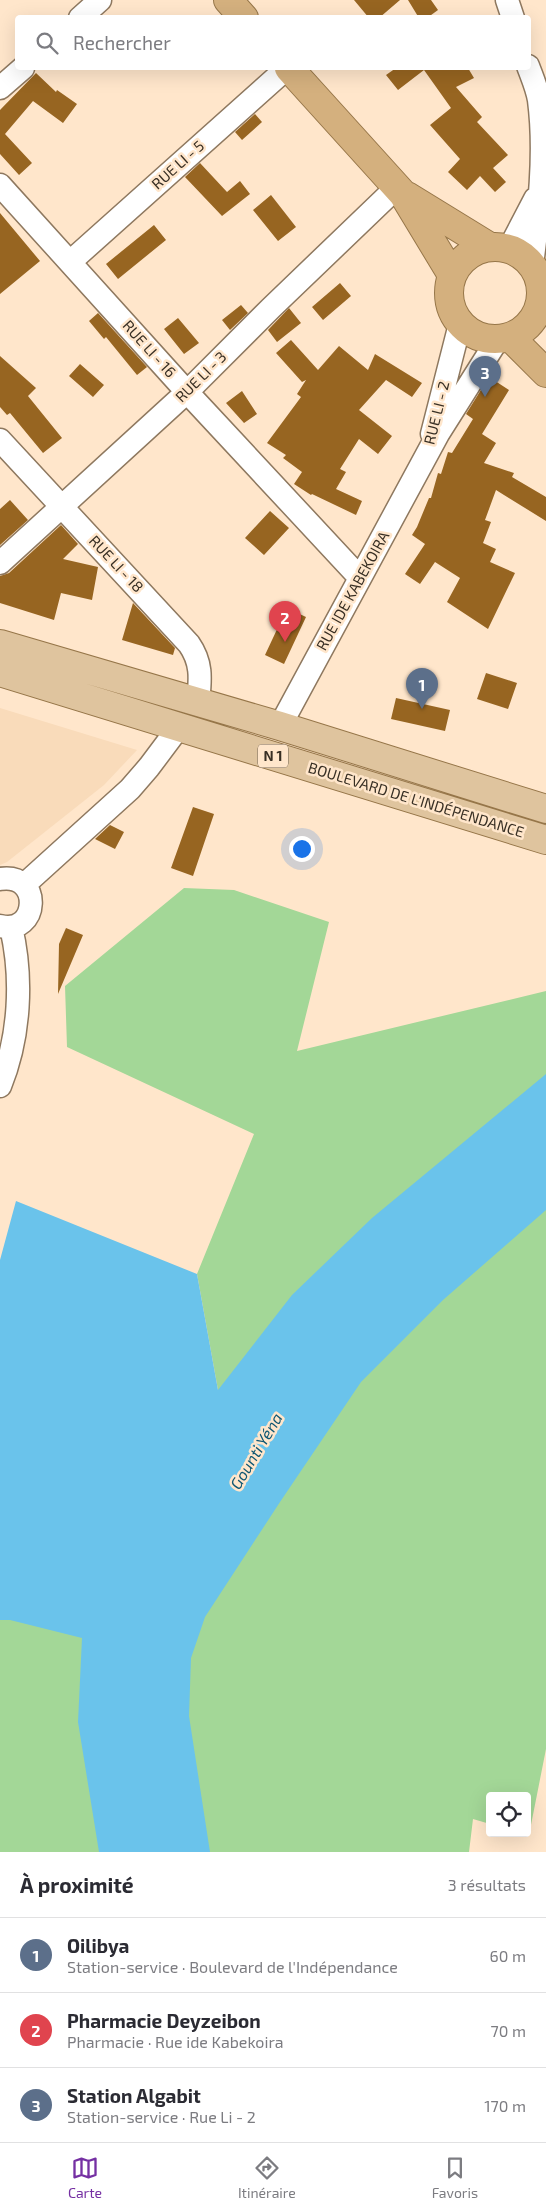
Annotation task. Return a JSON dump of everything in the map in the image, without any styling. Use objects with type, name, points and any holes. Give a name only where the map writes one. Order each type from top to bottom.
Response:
[{"type":"highway","points":[[228,0],[241,15]]},
{"type":"highway","points":[[290,70],[400,191],[452,275]]},
{"type":"highway","points":[[400,191],[499,248],[522,255],[532,265],[538,276],[541,288],[543,311],[526,327],[504,338],[484,338],[471,333],[460,324],[453,313],[449,301],[449,288],[452,275],[461,262],[474,252],[499,248]]},
{"type":"highway","points":[[504,338],[546,373]]},
{"type":"main road","name":"BOULEVARD DE L'INDÉPENDANCE","points":[[0,644],[280,726],[546,809]]},
{"type":"main road","name":"BOULEVARD DE L'INDÉPENDANCE","points":[[0,672],[546,840]]},
{"type":"street","points":[[83,15],[100,0]]},
{"type":"street","points":[[507,0],[512,15]]},
{"type":"street","points":[[0,88],[21,70]]},
{"type":"street","name":"RUE LI - 5","points":[[70,262],[286,70]]},
{"type":"street","points":[[530,70],[543,97],[544,140],[542,187],[532,265]]},
{"type":"street","name":"RUE LI - 16","points":[[0,185],[187,392],[360,578]]},
{"type":"street","points":[[499,248],[542,187]]},
{"type":"street","name":"RUE LI - 3","points":[[0,563],[187,392],[270,308],[400,191]]},
{"type":"street","name":"RUE LI - 2","points":[[426,456],[460,324]]},
{"type":"street","name":"RUE LI - 2","points":[[426,456],[445,422],[504,338]]},
{"type":"street","name":"RUE LI - 18","points":[[0,440],[190,644],[196,655],[201,675],[198,703]]},
{"type":"street","name":"RUE IDE KABEKOIRA","points":[[280,726],[426,456]]},
{"type":"street","points":[[24,885],[130,789],[179,727]]},
{"type":"street","points":[[0,879],[9,878],[24,885],[31,899],[29,914],[24,920],[6,927],[17,954],[16,1017],[11,1052],[0,1086]]},
{"type":"shaded area","points":[[0,708],[137,750],[104,785],[7,862],[0,865]]},
{"type":"green space","points":[[184,888],[234,890],[329,922],[297,1051],[546,991],[546,1749],[531,1825],[531,1792],[486,1792],[486,1823],[473,1819],[469,1852],[0,1852],[0,1620],[10,1620],[218,1390],[197,1274],[254,1134],[67,1047],[65,986]]},
{"type":"water","name":"Gounti Yéna","points":[[546,1074],[546,1210],[443,1300],[361,1382],[205,1617],[191,1658],[189,1716],[210,1852],[99,1852],[78,1722],[82,1638],[10,1620],[0,1620],[0,1260],[16,1201],[197,1274],[218,1390],[292,1295],[372,1218]]},
{"type":"building","points":[[354,0],[400,0],[382,15],[366,15]]},
{"type":"building","points":[[408,0],[431,0],[438,10],[431,15],[417,15]]},
{"type":"building","points":[[393,70],[424,70],[398,90],[386,75]]},
{"type":"building","points":[[424,70],[469,70],[474,78],[456,87],[482,117],[477,122],[508,155],[493,168],[506,182],[495,192],[480,176],[467,190],[448,172],[460,159],[430,125],[451,108]]},
{"type":"building","points":[[36,73],[56,92],[57,90],[77,104],[63,123],[33,101],[5,134],[32,163],[19,175],[0,154],[0,110]]},
{"type":"building","points":[[255,114],[262,122],[242,140],[235,132]]},
{"type":"building","points":[[200,163],[227,192],[240,181],[250,194],[222,216],[185,177]]},
{"type":"building","points":[[271,195],[296,227],[278,241],[253,210]]},
{"type":"building","points":[[0,213],[40,261],[0,294]]},
{"type":"building","points":[[154,225],[166,240],[118,279],[106,264]]},
{"type":"building","points":[[340,283],[351,296],[323,320],[312,307]]},
{"type":"building","points":[[241,305],[248,313],[230,330],[222,320]]},
{"type":"building","points":[[289,308],[301,323],[277,342],[268,330]]},
{"type":"building","points":[[98,313],[147,367],[137,375],[106,337],[104,339],[89,321]]},
{"type":"building","points":[[178,318],[199,343],[184,354],[164,329]]},
{"type":"building","points":[[291,340],[318,370],[339,346],[368,370],[375,354],[422,383],[412,397],[386,380],[359,410],[392,436],[378,454],[359,439],[340,469],[346,472],[336,489],[362,501],[356,515],[311,495],[294,484],[302,472],[283,458],[286,455],[267,443],[301,397],[297,394],[306,380],[302,382],[276,353]]},
{"type":"building","points":[[0,356],[36,388],[28,396],[62,438],[43,453],[10,413],[7,415],[0,407]]},
{"type":"building","points":[[80,364],[104,385],[93,397],[69,376]]},
{"type":"building","points":[[489,377],[509,390],[482,434],[496,443],[484,463],[514,473],[512,477],[546,497],[546,521],[496,490],[485,520],[491,522],[483,543],[496,549],[490,562],[515,573],[488,629],[447,602],[460,578],[435,562],[420,584],[405,574],[425,544],[412,535],[429,498],[431,498],[438,473],[441,474],[448,452],[452,453],[473,419],[466,414]]},
{"type":"building","points":[[242,391],[257,414],[244,423],[226,403]]},
{"type":"building","points":[[10,500],[28,520],[0,545],[0,509]]},
{"type":"building","points":[[270,511],[289,528],[264,555],[245,538]]},
{"type":"building","points":[[61,525],[78,544],[63,559],[98,567],[92,600],[61,593],[54,620],[0,603],[0,576],[9,573]]},
{"type":"building","points":[[133,603],[175,648],[173,655],[122,640]]},
{"type":"building","points":[[287,608],[306,617],[284,664],[265,655]]},
{"type":"building","points":[[486,673],[517,683],[508,709],[477,699]]},
{"type":"building","points":[[396,698],[450,710],[445,731],[391,719]]},
{"type":"building","points":[[193,807],[214,814],[193,876],[171,868]]},
{"type":"building","points":[[110,825],[124,832],[115,849],[95,839]]},
{"type":"building","points":[[66,928],[83,935],[58,994],[59,944]]},
{"type":"place","name":"Station Algabit","points":[[485,397]]},
{"type":"place","name":"Pharmacie Deyzeibon","points":[[285,642]]},
{"type":"place","name":"Oilibya","points":[[422,709]]}]
